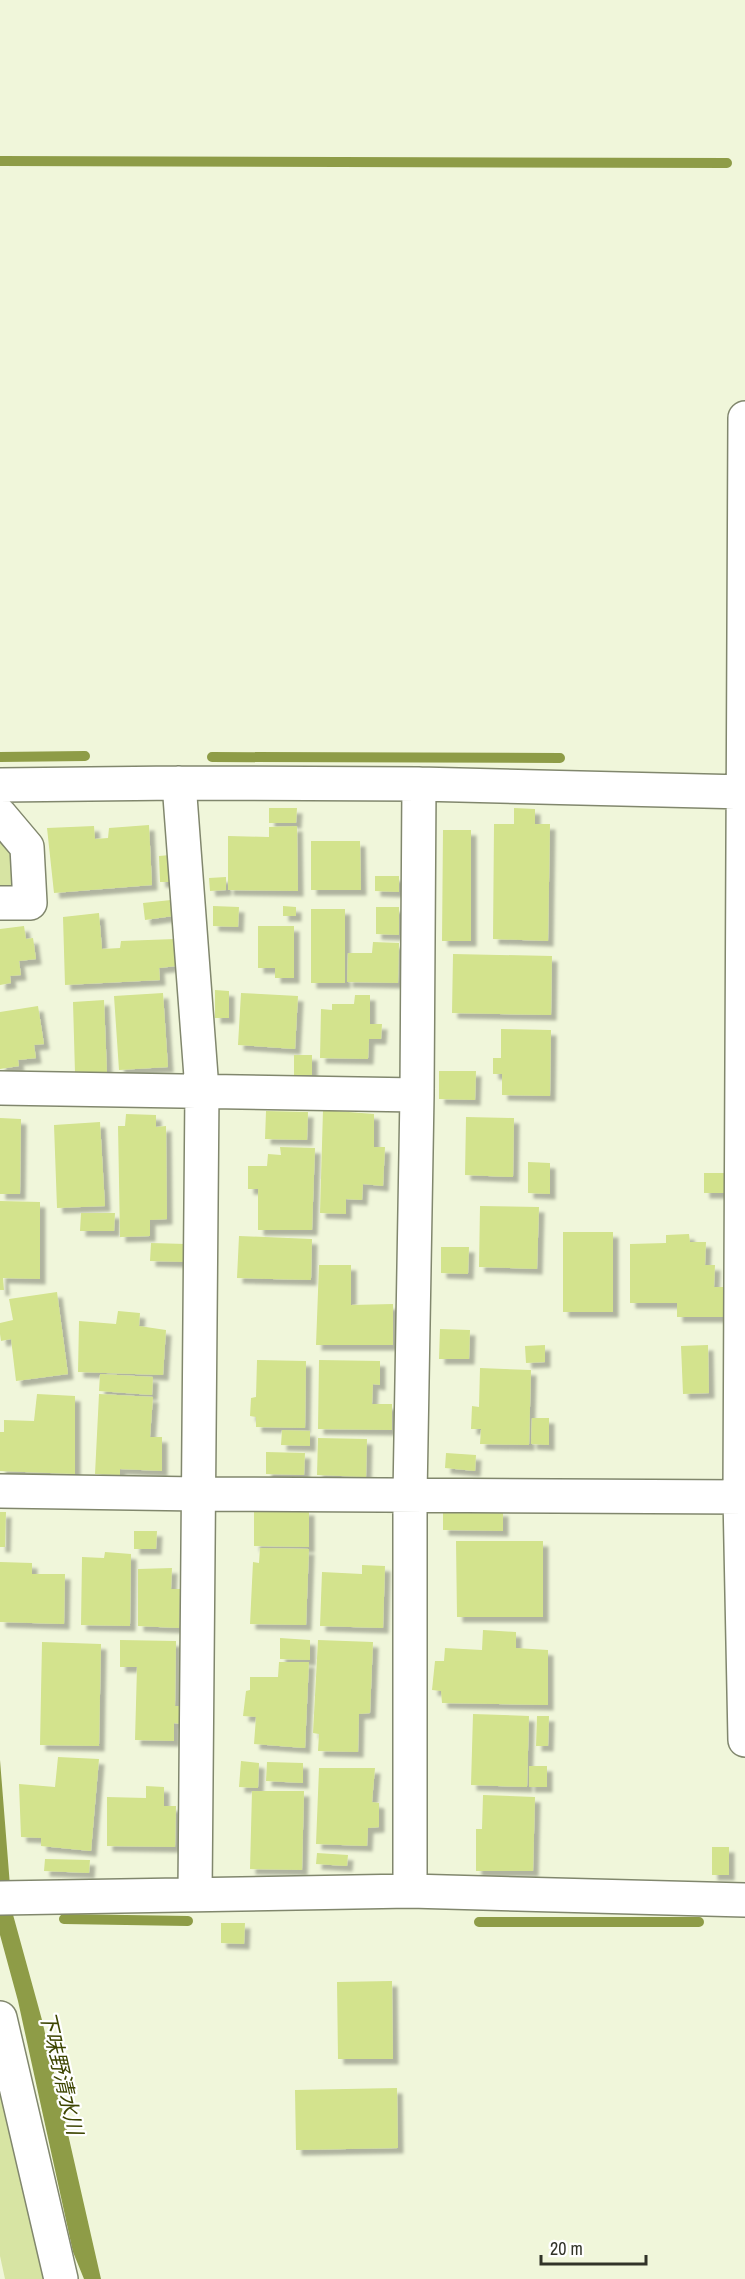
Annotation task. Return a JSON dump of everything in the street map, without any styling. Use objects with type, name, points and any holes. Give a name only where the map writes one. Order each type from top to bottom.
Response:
[{"type":"street","points":[[745,418],[742,1497],[745,1740]]},
{"type":"street","points":[[179,783],[202,1090],[195,1894]]},
{"type":"street","points":[[0,785],[419,784],[744,792]]},
{"type":"street","points":[[410,1891],[410,1496],[417,1095],[419,784]]},
{"type":"street","points":[[0,815],[27,847],[30,903],[0,903]]},
{"type":"street","points":[[0,1088],[417,1095]]},
{"type":"street","points":[[0,1491],[742,1497]]},
{"type":"street","points":[[0,1898],[410,1891],[745,1900]]},
{"type":"street","points":[[0,2018],[61,2279]]},
{"type":"shaded area","points":[[0,825],[18,845],[21,884],[0,895]]},
{"type":"shaded area","points":[[0,1760],[12,1911],[42,2020],[101,2279],[84,2279],[73,2252],[18,2001],[0,1935]]},
{"type":"shaded area","points":[[0,2067],[47,2279],[5,2279],[0,2256]]},
{"type":"building","points":[[269,808],[297,808],[296,823],[269,823]]},
{"type":"building","points":[[514,808],[535,809],[535,824],[550,824],[548,941],[493,939],[494,824],[514,824]]},
{"type":"building","points":[[149,825],[152,885],[54,893],[47,828],[94,826],[95,839],[108,838],[109,828]]},
{"type":"building","points":[[297,826],[298,891],[228,890],[228,836],[269,837],[269,827]]},
{"type":"building","points":[[443,830],[471,830],[471,941],[442,941]]},
{"type":"building","points":[[311,841],[360,841],[361,890],[311,890]]},
{"type":"building","points":[[170,855],[171,882],[160,882],[159,856]]},
{"type":"building","points":[[375,876],[399,876],[399,892],[375,891]]},
{"type":"building","points":[[226,877],[226,890],[210,891],[209,878]]},
{"type":"building","points":[[171,900],[173,916],[145,920],[143,903]]},
{"type":"building","points":[[213,906],[239,907],[238,927],[213,926]]},
{"type":"building","points":[[283,906],[296,907],[296,916],[283,916]]},
{"type":"building","points":[[376,907],[399,907],[399,935],[376,934]]},
{"type":"building","points":[[311,909],[345,909],[345,983],[311,983]]},
{"type":"building","points":[[99,913],[102,949],[120,948],[121,941],[175,939],[177,966],[159,968],[160,980],[65,985],[63,917]]},
{"type":"building","points":[[24,926],[26,939],[33,938],[36,959],[19,961],[21,975],[10,976],[11,983],[0,985],[0,929]]},
{"type":"building","points":[[258,926],[294,926],[294,978],[275,978],[275,968],[258,968]]},
{"type":"building","points":[[373,942],[399,943],[398,983],[347,982],[348,953],[372,953]]},
{"type":"building","points":[[453,954],[552,956],[551,1015],[452,1013]]},
{"type":"building","points":[[215,990],[229,991],[229,1018],[215,1018]]},
{"type":"building","points":[[163,993],[168,1067],[119,1070],[114,996]]},
{"type":"building","points":[[241,993],[298,996],[295,1049],[238,1045]]},
{"type":"building","points":[[355,995],[370,995],[370,1024],[382,1024],[381,1039],[369,1039],[368,1059],[320,1058],[321,1009],[332,1010],[332,1004],[354,1004]]},
{"type":"building","points":[[104,1000],[107,1073],[75,1073],[73,1002]]},
{"type":"building","points":[[38,1006],[44,1044],[34,1045],[36,1058],[18,1060],[19,1066],[0,1069],[0,1012]]},
{"type":"building","points":[[501,1029],[551,1030],[550,1096],[502,1095],[502,1074],[493,1074],[493,1058],[501,1058]]},
{"type":"building","points":[[294,1055],[312,1055],[312,1075],[294,1075]]},
{"type":"building","points":[[439,1071],[476,1071],[475,1100],[439,1099]]},
{"type":"building","points":[[323,1110],[374,1114],[374,1147],[385,1147],[383,1186],[363,1184],[362,1200],[346,1199],[346,1214],[320,1213]]},
{"type":"building","points":[[266,1111],[308,1112],[307,1140],[265,1139]]},
{"type":"building","points":[[126,1114],[156,1115],[156,1127],[166,1126],[167,1219],[150,1220],[150,1236],[120,1237],[118,1126],[125,1126]]},
{"type":"building","points":[[466,1117],[514,1118],[513,1177],[465,1175]]},
{"type":"building","points":[[0,1118],[21,1119],[20,1194],[0,1194]]},
{"type":"building","points":[[100,1122],[105,1206],[57,1208],[54,1125]]},
{"type":"building","points":[[280,1147],[315,1148],[312,1230],[258,1230],[258,1189],[248,1189],[248,1166],[267,1166],[268,1154],[281,1155]]},
{"type":"building","points":[[528,1162],[550,1163],[550,1194],[528,1193]]},
{"type":"building","points":[[704,1173],[731,1173],[731,1193],[704,1193]]},
{"type":"building","points":[[0,1201],[40,1202],[40,1279],[3,1278],[4,1290],[0,1290]]},
{"type":"building","points":[[480,1206],[539,1207],[537,1269],[479,1267]]},
{"type":"building","points":[[81,1213],[115,1213],[114,1231],[80,1231]]},
{"type":"building","points":[[563,1232],[613,1232],[613,1312],[563,1312]]},
{"type":"building","points":[[689,1234],[690,1242],[706,1242],[705,1265],[715,1265],[714,1287],[728,1287],[728,1317],[677,1317],[677,1303],[630,1303],[630,1244],[666,1243],[666,1235]]},
{"type":"building","points":[[239,1236],[312,1239],[311,1280],[237,1278]]},
{"type":"building","points":[[151,1243],[186,1244],[186,1262],[150,1261]]},
{"type":"building","points":[[441,1247],[469,1247],[468,1274],[441,1273]]},
{"type":"building","points":[[319,1265],[351,1265],[351,1305],[393,1304],[393,1345],[316,1345]]},
{"type":"building","points":[[57,1292],[68,1374],[16,1381],[11,1339],[1,1341],[0,1334],[0,1323],[13,1320],[9,1299]]},
{"type":"building","points":[[118,1311],[140,1313],[139,1326],[166,1330],[163,1375],[78,1372],[79,1321],[116,1324]]},
{"type":"building","points":[[440,1329],[470,1330],[469,1359],[439,1359]]},
{"type":"building","points":[[545,1345],[545,1362],[526,1363],[525,1346]]},
{"type":"building","points":[[708,1345],[709,1393],[683,1394],[681,1346]]},
{"type":"building","points":[[257,1360],[306,1361],[305,1428],[256,1427],[256,1417],[250,1416],[251,1398],[256,1397]]},
{"type":"building","points":[[319,1360],[380,1361],[380,1385],[373,1384],[372,1404],[392,1404],[392,1430],[318,1429]]},
{"type":"building","points":[[480,1368],[531,1370],[529,1445],[480,1444],[481,1429],[471,1429],[472,1406],[479,1407]]},
{"type":"building","points":[[100,1374],[153,1377],[152,1395],[99,1391]]},
{"type":"building","points":[[37,1394],[75,1396],[75,1474],[0,1471],[0,1432],[4,1432],[4,1420],[34,1421]]},
{"type":"building","points":[[99,1394],[153,1397],[150,1437],[162,1437],[162,1471],[120,1469],[120,1475],[95,1474]]},
{"type":"building","points":[[532,1418],[549,1418],[549,1445],[531,1444]]},
{"type":"building","points":[[282,1430],[310,1431],[310,1446],[281,1445]]},
{"type":"building","points":[[318,1438],[367,1439],[366,1477],[317,1475]]},
{"type":"building","points":[[266,1452],[305,1453],[304,1475],[266,1474]]},
{"type":"building","points":[[446,1453],[476,1455],[475,1471],[445,1468]]},
{"type":"building","points":[[254,1510],[309,1510],[309,1547],[254,1546]]},
{"type":"building","points":[[443,1510],[503,1511],[503,1531],[443,1530]]},
{"type":"building","points":[[0,1512],[6,1512],[5,1547],[0,1547]]},
{"type":"building","points":[[134,1531],[157,1531],[156,1549],[134,1549]]},
{"type":"building","points":[[456,1541],[543,1541],[543,1617],[457,1617]]},
{"type":"building","points":[[260,1548],[309,1549],[306,1625],[250,1624],[253,1562],[259,1563]]},
{"type":"building","points":[[105,1552],[131,1554],[130,1626],[81,1625],[82,1557],[104,1558]]},
{"type":"building","points":[[0,1562],[32,1563],[32,1574],[65,1574],[64,1624],[0,1622]]},
{"type":"building","points":[[362,1565],[385,1566],[383,1628],[320,1626],[322,1572],[362,1574]]},
{"type":"building","points":[[172,1568],[171,1589],[180,1589],[179,1628],[138,1626],[138,1569]]},
{"type":"building","points":[[483,1630],[516,1632],[516,1648],[548,1650],[548,1705],[442,1703],[441,1691],[432,1690],[435,1661],[444,1661],[445,1648],[482,1650]]},
{"type":"building","points":[[280,1638],[310,1640],[310,1660],[280,1659]]},
{"type":"building","points":[[120,1640],[176,1641],[175,1706],[181,1706],[181,1724],[174,1723],[174,1741],[135,1740],[137,1667],[120,1667]]},
{"type":"building","points":[[318,1640],[373,1642],[370,1713],[359,1714],[358,1752],[318,1751],[319,1734],[313,1733]]},
{"type":"building","points":[[42,1642],[101,1644],[99,1746],[40,1745]]},
{"type":"building","points":[[279,1662],[309,1662],[305,1748],[254,1744],[256,1717],[243,1716],[246,1691],[250,1690],[250,1677],[278,1677]]},
{"type":"building","points":[[473,1714],[529,1716],[527,1787],[471,1785]]},
{"type":"building","points":[[537,1716],[549,1716],[548,1746],[536,1746]]},
{"type":"building","points":[[58,1757],[99,1759],[91,1851],[41,1846],[41,1838],[21,1837],[19,1784],[55,1787]]},
{"type":"building","points":[[241,1761],[259,1763],[258,1788],[239,1787]]},
{"type":"building","points":[[267,1762],[303,1763],[303,1783],[266,1781]]},
{"type":"building","points":[[529,1766],[547,1766],[547,1787],[529,1787]]},
{"type":"building","points":[[319,1768],[375,1768],[372,1802],[379,1803],[379,1827],[368,1828],[367,1846],[316,1844]]},
{"type":"building","points":[[146,1786],[164,1787],[164,1806],[176,1806],[175,1847],[107,1846],[107,1797],[146,1798]]},
{"type":"building","points":[[252,1791],[304,1791],[302,1870],[250,1869]]},
{"type":"building","points":[[483,1795],[535,1797],[533,1871],[476,1871],[476,1829],[482,1829]]},
{"type":"building","points":[[712,1847],[729,1847],[729,1875],[712,1875]]},
{"type":"building","points":[[317,1853],[348,1855],[347,1866],[316,1864]]},
{"type":"building","points":[[45,1859],[90,1860],[89,1873],[44,1871]]},
{"type":"building","points":[[221,1923],[245,1923],[244,1944],[221,1943]]},
{"type":"building","points":[[392,1981],[393,2059],[338,2059],[337,1982]]},
{"type":"building","points":[[397,2088],[398,2148],[296,2150],[295,2090]]},
{"type":"waterway","points":[[0,161],[727,163]]},
{"type":"waterway","points":[[0,757],[85,756]]},
{"type":"waterway","points":[[212,757],[560,758]]},
{"type":"waterway","points":[[64,1919],[188,1921]]},
{"type":"waterway","points":[[479,1922],[699,1922]]},
{"type":"water label","name":"下味野清水川","points":[[61,2073]]}]
